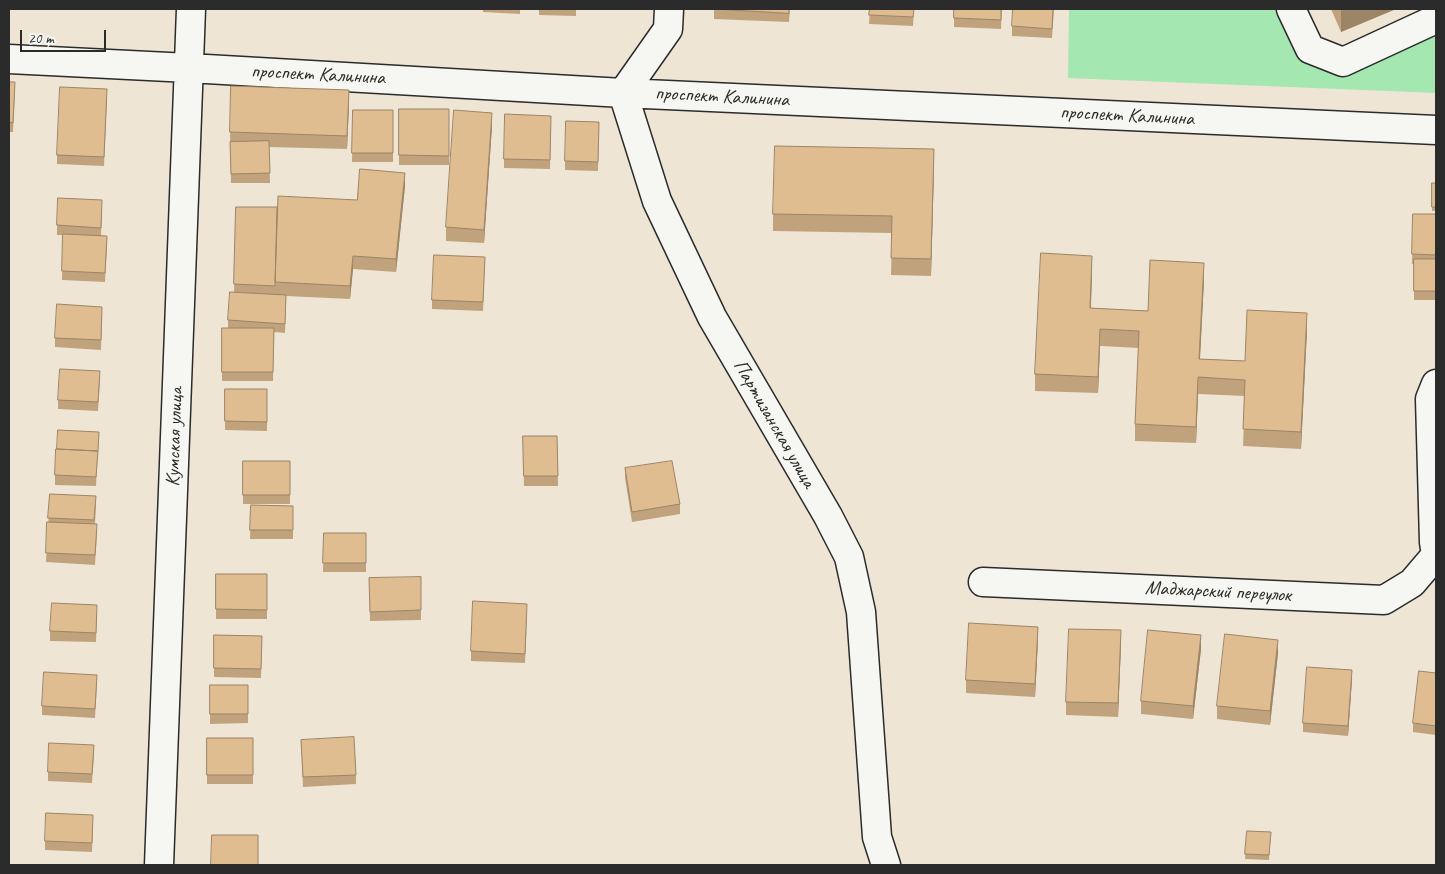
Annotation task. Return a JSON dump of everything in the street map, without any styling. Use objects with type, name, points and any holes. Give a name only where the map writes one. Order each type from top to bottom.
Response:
[{"type":"street","name":"Кумская улица","points":[[160,865],[191,9]]},
{"type":"street","points":[[623,93],[668,29],[669,9]]},
{"type":"street","points":[[1291,9],[1310,49],[1343,62],[1436,19]]},
{"type":"street","name":"проспект Калинина","points":[[9,59],[623,93],[1436,130]]},
{"type":"street","name":"Партизанская улица","points":[[623,93],[657,201],[712,317],[828,516],[849,557],[861,612],[877,837],[886,865]]},
{"type":"street","points":[[1436,384],[1430,399],[1436,556]]},
{"type":"street","name":"Маджарский переулок","points":[[983,582],[1384,600],[1412,583],[1436,556]]},
{"type":"green space","points":[[1069,9],[1276,9],[1297,56],[1348,73],[1436,34],[1436,93],[1068,78]]},
{"type":"building","points":[[714,9],[789,9],[789,13]]},
{"type":"building","points":[[870,9],[914,9],[913,17],[869,15]]},
{"type":"building","points":[[954,9],[1001,9],[1001,20],[954,18]]},
{"type":"building","points":[[1013,9],[1053,9],[1052,29],[1012,26]]},
{"type":"building","points":[[9,82],[15,82],[13,123],[9,122]]},
{"type":"building","points":[[231,86],[349,90],[347,136],[230,132]]},
{"type":"building","points":[[60,87],[107,89],[104,157],[57,155]]},
{"type":"building","points":[[399,109],[449,109],[449,156],[399,155]]},
{"type":"building","points":[[353,110],[393,110],[393,153],[352,153]]},
{"type":"building","points":[[454,110],[492,113],[484,230],[446,227]]},
{"type":"building","points":[[505,114],[551,116],[550,160],[504,159]]},
{"type":"building","points":[[566,121],[599,122],[598,162],[565,161]]},
{"type":"building","points":[[269,141],[270,173],[231,174],[230,142]]},
{"type":"building","points":[[775,146],[934,149],[931,259],[891,258],[892,216],[773,214]]},
{"type":"building","points":[[360,169],[405,173],[396,259],[353,256],[350,286],[275,282],[278,196],[357,200]]},
{"type":"building","points":[[1432,183],[1436,183],[1436,207],[1432,207]]},
{"type":"building","points":[[58,198],[102,200],[101,228],[57,225]]},
{"type":"building","points":[[236,207],[277,207],[275,286],[234,284]]},
{"type":"building","points":[[1413,214],[1436,214],[1436,255],[1412,254]]},
{"type":"building","points":[[63,234],[107,236],[105,273],[62,271]]},
{"type":"building","points":[[1041,253],[1092,256],[1090,308],[1148,311],[1150,260],[1204,263],[1199,359],[1245,361],[1247,310],[1307,313],[1301,432],[1243,429],[1245,380],[1198,377],[1196,427],[1135,424],[1139,331],[1100,329],[1098,377],[1035,374]]},
{"type":"building","points":[[434,255],[485,257],[483,302],[432,300]]},
{"type":"building","points":[[1414,259],[1436,259],[1436,291],[1414,291]]},
{"type":"building","points":[[230,292],[286,295],[285,324],[228,320]]},
{"type":"building","points":[[57,304],[102,307],[101,340],[55,338]]},
{"type":"building","points":[[222,328],[274,328],[273,372],[222,372]]},
{"type":"building","points":[[60,369],[100,371],[98,402],[58,400]]},
{"type":"building","points":[[225,389],[267,389],[267,422],[225,421]]},
{"type":"building","points":[[58,430],[99,432],[98,451],[57,449]]},
{"type":"building","points":[[523,436],[557,436],[558,476],[524,476]]},
{"type":"building","points":[[56,449],[98,451],[96,477],[55,475]]},
{"type":"building","points":[[243,461],[290,461],[290,495],[243,495]]},
{"type":"building","points":[[672,461],[680,504],[632,512],[625,468]]},
{"type":"building","points":[[50,494],[96,496],[94,520],[48,518]]},
{"type":"building","points":[[251,505],[293,506],[293,530],[250,530]]},
{"type":"building","points":[[47,522],[97,524],[95,555],[46,553]]},
{"type":"building","points":[[324,533],[366,533],[366,563],[323,563]]},
{"type":"building","points":[[216,574],[267,574],[267,610],[216,609]]},
{"type":"building","points":[[421,577],[421,610],[370,612],[369,578]]},
{"type":"building","points":[[473,601],[527,604],[525,654],[471,651]]},
{"type":"building","points":[[52,603],[97,605],[96,633],[50,631]]},
{"type":"building","points":[[969,623],[1038,627],[1035,684],[966,680]]},
{"type":"building","points":[[1069,629],[1121,630],[1118,703],[1066,702]]},
{"type":"building","points":[[1148,630],[1201,635],[1193,706],[1141,701]]},
{"type":"building","points":[[1225,634],[1278,640],[1270,711],[1217,706]]},
{"type":"building","points":[[214,635],[262,636],[261,669],[214,668]]},
{"type":"building","points":[[1307,667],[1352,670],[1348,726],[1303,723]]},
{"type":"building","points":[[1419,671],[1436,673],[1436,726],[1413,723]]},
{"type":"building","points":[[44,672],[97,675],[95,709],[42,706]]},
{"type":"building","points":[[210,685],[248,685],[248,714],[210,714]]},
{"type":"building","points":[[354,737],[356,775],[303,777],[301,740]]},
{"type":"building","points":[[207,738],[253,738],[253,775],[207,775]]},
{"type":"building","points":[[49,743],[94,745],[92,774],[48,772]]},
{"type":"building","points":[[46,813],[93,815],[92,843],[45,841]]},
{"type":"building","points":[[1247,831],[1271,832],[1269,855],[1245,854]]},
{"type":"building","points":[[212,835],[258,835],[258,865],[211,865]]}]
